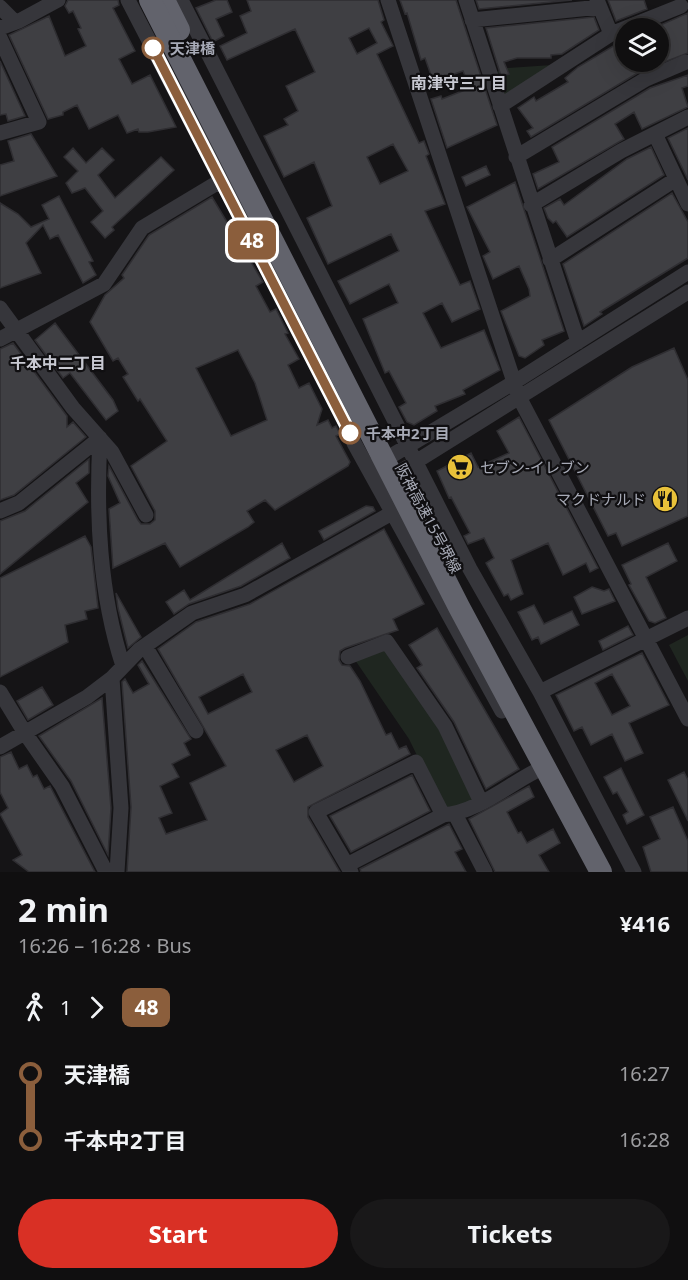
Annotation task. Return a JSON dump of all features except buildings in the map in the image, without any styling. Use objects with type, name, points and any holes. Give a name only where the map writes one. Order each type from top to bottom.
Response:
[{"type":"highway","points":[[139,0],[173,47]]},
{"type":"highway","name":"阪神高速15号堺線","points":[[150,0],[459,607],[602,872]]},
{"type":"highway","name":"阪神高速15号堺線","points":[[164,0],[382,432],[619,872]]},
{"type":"street","points":[[0,28],[58,0]]},
{"type":"street","points":[[128,0],[377,486],[536,771],[589,872]]},
{"type":"street","points":[[181,0],[470,569],[540,692],[634,872]]},
{"type":"street","points":[[388,0],[516,390],[688,719]]},
{"type":"street","points":[[466,0],[531,205],[578,342]]},
{"type":"street","points":[[472,20],[598,3],[612,34]]},
{"type":"street","points":[[500,106],[612,34],[681,6]]},
{"type":"street","points":[[0,7],[15,22]]},
{"type":"street","points":[[0,38],[39,122],[0,133]]},
{"type":"street","points":[[516,157],[646,79],[686,62]]},
{"type":"street","points":[[531,205],[621,151],[688,117]]},
{"type":"street","points":[[655,134],[688,204]]},
{"type":"street","points":[[550,260],[676,179]]},
{"type":"street","points":[[0,339],[104,284],[142,228],[222,180]]},
{"type":"street","points":[[377,486],[416,462],[578,342],[688,272]]},
{"type":"street","points":[[369,469],[407,446],[516,390],[688,292]]},
{"type":"street","points":[[0,308],[73,408],[112,452],[146,515]]},
{"type":"street","points":[[0,511],[19,503],[100,438]]},
{"type":"street","points":[[100,438],[97,500],[101,556],[116,642],[123,666]]},
{"type":"street","points":[[0,747],[74,705],[112,678],[144,646],[192,613],[245,595],[392,513]]},
{"type":"street","points":[[540,692],[645,637],[688,618]]},
{"type":"street","points":[[348,657],[387,642],[445,726],[481,802]]},
{"type":"street","points":[[144,646],[196,731]]},
{"type":"street","points":[[112,678],[121,808],[117,872]]},
{"type":"street","points":[[0,692],[25,734],[62,786],[106,872]]},
{"type":"street","points":[[485,872],[449,814],[416,762],[316,812],[348,870],[449,814],[481,802],[536,771]]},
{"type":"shaded area","points":[[552,65],[502,100],[493,73],[507,68]]},
{"type":"shaded area","points":[[688,635],[688,681],[669,645]]},
{"type":"shaded area","points":[[384,647],[438,726],[474,802],[443,809],[409,739],[355,660]]},
{"type":"bus line","name":"48","points":[[153,48],[350,433]]},
{"type":"place","name":"天津橋","points":[[153,48]]},
{"type":"place","name":"千本中2丁目","points":[[350,433]]},
{"type":"place","name":"セブン-イレブン","points":[[460,467]]},
{"type":"place","name":"マクドナルド","points":[[665,499]]},
{"type":"district","name":"南津守三丁目","points":[[459,83]]},
{"type":"district","name":"千本中二丁目","points":[[58,363]]}]
